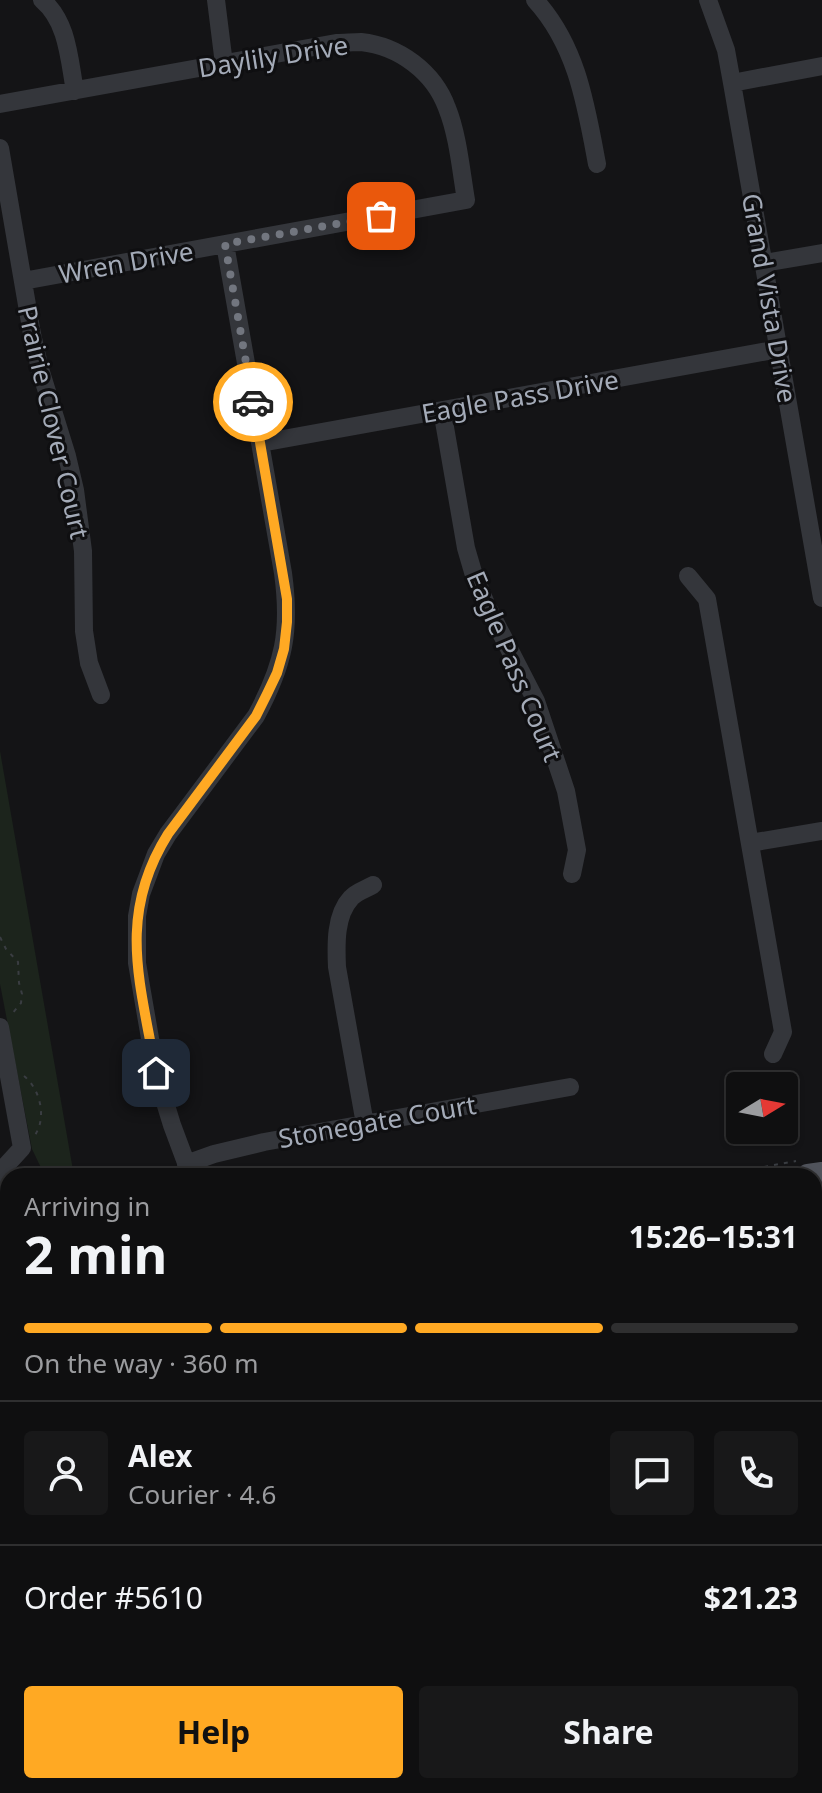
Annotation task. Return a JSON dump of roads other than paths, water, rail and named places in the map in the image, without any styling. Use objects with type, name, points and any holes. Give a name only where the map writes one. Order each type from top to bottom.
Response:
[{"type":"street","points":[[42,0],[59,19],[75,91]]},
{"type":"street","points":[[216,0],[224,64]]},
{"type":"street","points":[[535,0],[561,35],[575,65],[597,164]]},
{"type":"street","name":"Grand Vista Drive","points":[[708,0],[726,50],[822,598]]},
{"type":"street","name":"Daylily Drive","points":[[0,104],[336,43],[360,42],[382,46],[406,57],[425,73],[448,108],[466,200]]},
{"type":"street","points":[[732,83],[822,66]]},
{"type":"street","name":"Prairie Clover Court","points":[[0,148],[40,369],[75,490],[83,551],[84,631],[89,663],[101,695]]},
{"type":"street","name":"Wren Drive","points":[[23,281],[466,200]]},
{"type":"street","points":[[188,1168],[156,1073],[137,963],[137,916],[143,885],[156,854],[256,716],[277,673],[287,622],[287,599],[225,244]]},
{"type":"street","points":[[764,263],[822,253]]},
{"type":"street","name":"Eagle Pass Drive","points":[[261,443],[779,349]]},
{"type":"street","name":"Eagle Pass Court","points":[[442,410],[473,572],[536,701],[566,791],[577,850],[572,874]]},
{"type":"street","points":[[688,576],[707,599],[783,1032],[773,1054]]},
{"type":"street","points":[[750,843],[822,831]]},
{"type":"street","points":[[365,1124],[336,946],[345,907],[352,896],[373,885]]},
{"type":"street","points":[[4,1024],[22,1148],[4,1168]]},
{"type":"street","name":"Stonegate Court","points":[[192,1168],[214,1154],[251,1144],[570,1087]]}]
